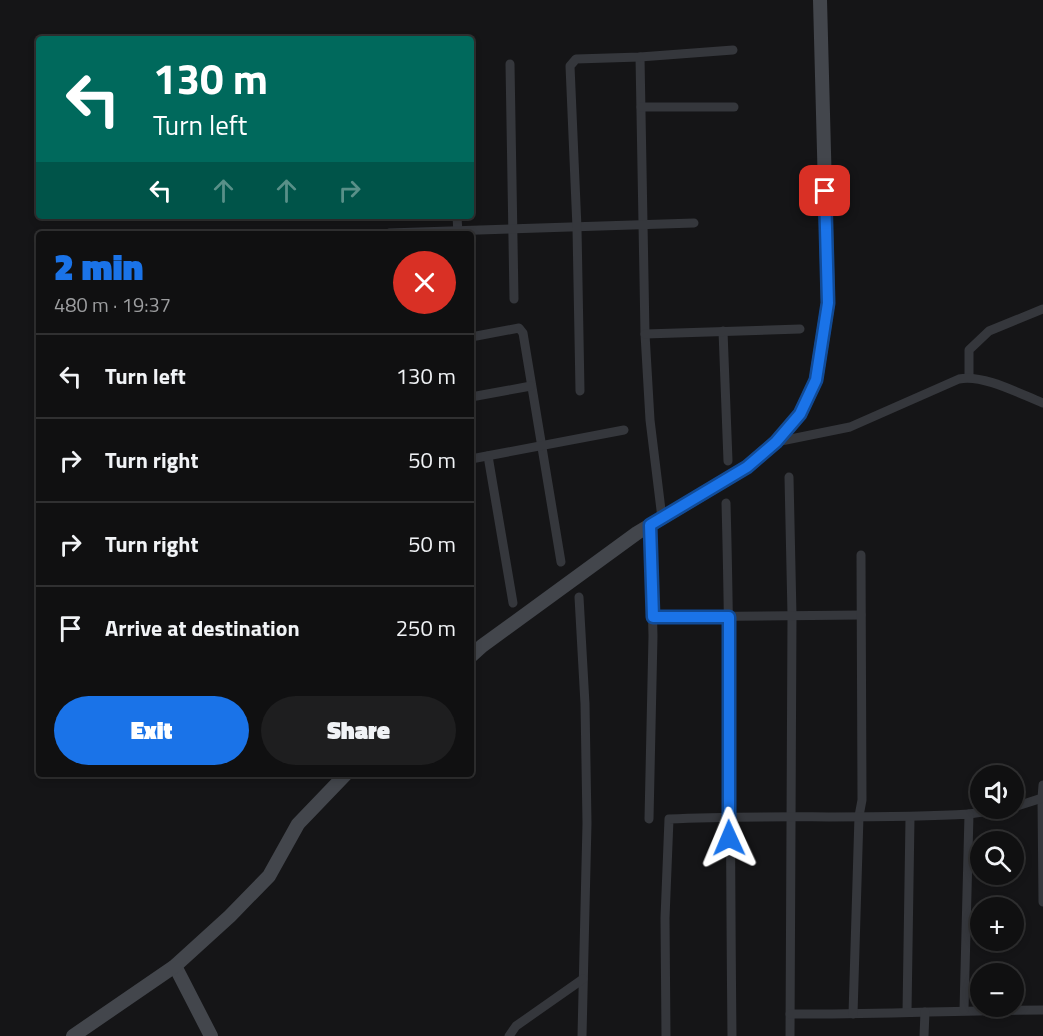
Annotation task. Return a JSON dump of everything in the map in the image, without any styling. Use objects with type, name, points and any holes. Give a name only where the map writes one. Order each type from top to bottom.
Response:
[{"type":"street","points":[[474,653],[656,522],[747,467],[776,442],[800,414],[816,380],[828,303],[820,0]]},
{"type":"street","points":[[580,391],[577,228],[570,66],[576,59],[733,50]]},
{"type":"street","points":[[640,57],[645,334],[656,522],[649,819]]},
{"type":"street","points":[[510,64],[514,299]]},
{"type":"street","points":[[640,107],[734,107]]},
{"type":"street","points":[[474,231],[694,224]]},
{"type":"street","points":[[969,377],[969,350],[989,331],[1043,309]]},
{"type":"street","points":[[474,336],[519,328],[523,333],[561,562]]},
{"type":"street","points":[[645,334],[800,329]]},
{"type":"street","points":[[723,331],[728,461]]},
{"type":"street","points":[[776,442],[850,427],[959,379],[969,377],[987,381],[1043,403]]},
{"type":"street","points":[[474,396],[531,386]]},
{"type":"street","points":[[474,458],[624,430]]},
{"type":"street","points":[[488,456],[513,603]]},
{"type":"street","points":[[789,477],[792,615],[790,1036]]},
{"type":"street","points":[[726,503],[732,1036]]},
{"type":"street","points":[[853,1014],[859,816],[862,800],[861,555]]},
{"type":"street","points":[[579,597],[585,704],[586,811],[582,1036]]},
{"type":"street","points":[[653,617],[861,615]]},
{"type":"street","points":[[73,1036],[175,966],[230,916],[269,876],[298,824],[343,777]]},
{"type":"street","points":[[1043,785],[1043,902]]},
{"type":"street","points":[[1024,804],[1042,798]]},
{"type":"street","points":[[666,1036],[665,918],[669,819],[729,816],[910,818],[969,814],[964,1010]]},
{"type":"street","points":[[907,1012],[910,818]]},
{"type":"street","points":[[175,966],[210,1036]]},
{"type":"street","points":[[509,1036],[516,1026],[583,979]]},
{"type":"street","points":[[790,1014],[1043,1010]]},
{"type":"street","points":[[924,1036],[925,1012]]},
{"type":"route","points":[[729,838],[729,617],[653,617],[650,525],[747,467],[776,442],[800,414],[816,380],[828,303],[825,191]]}]
